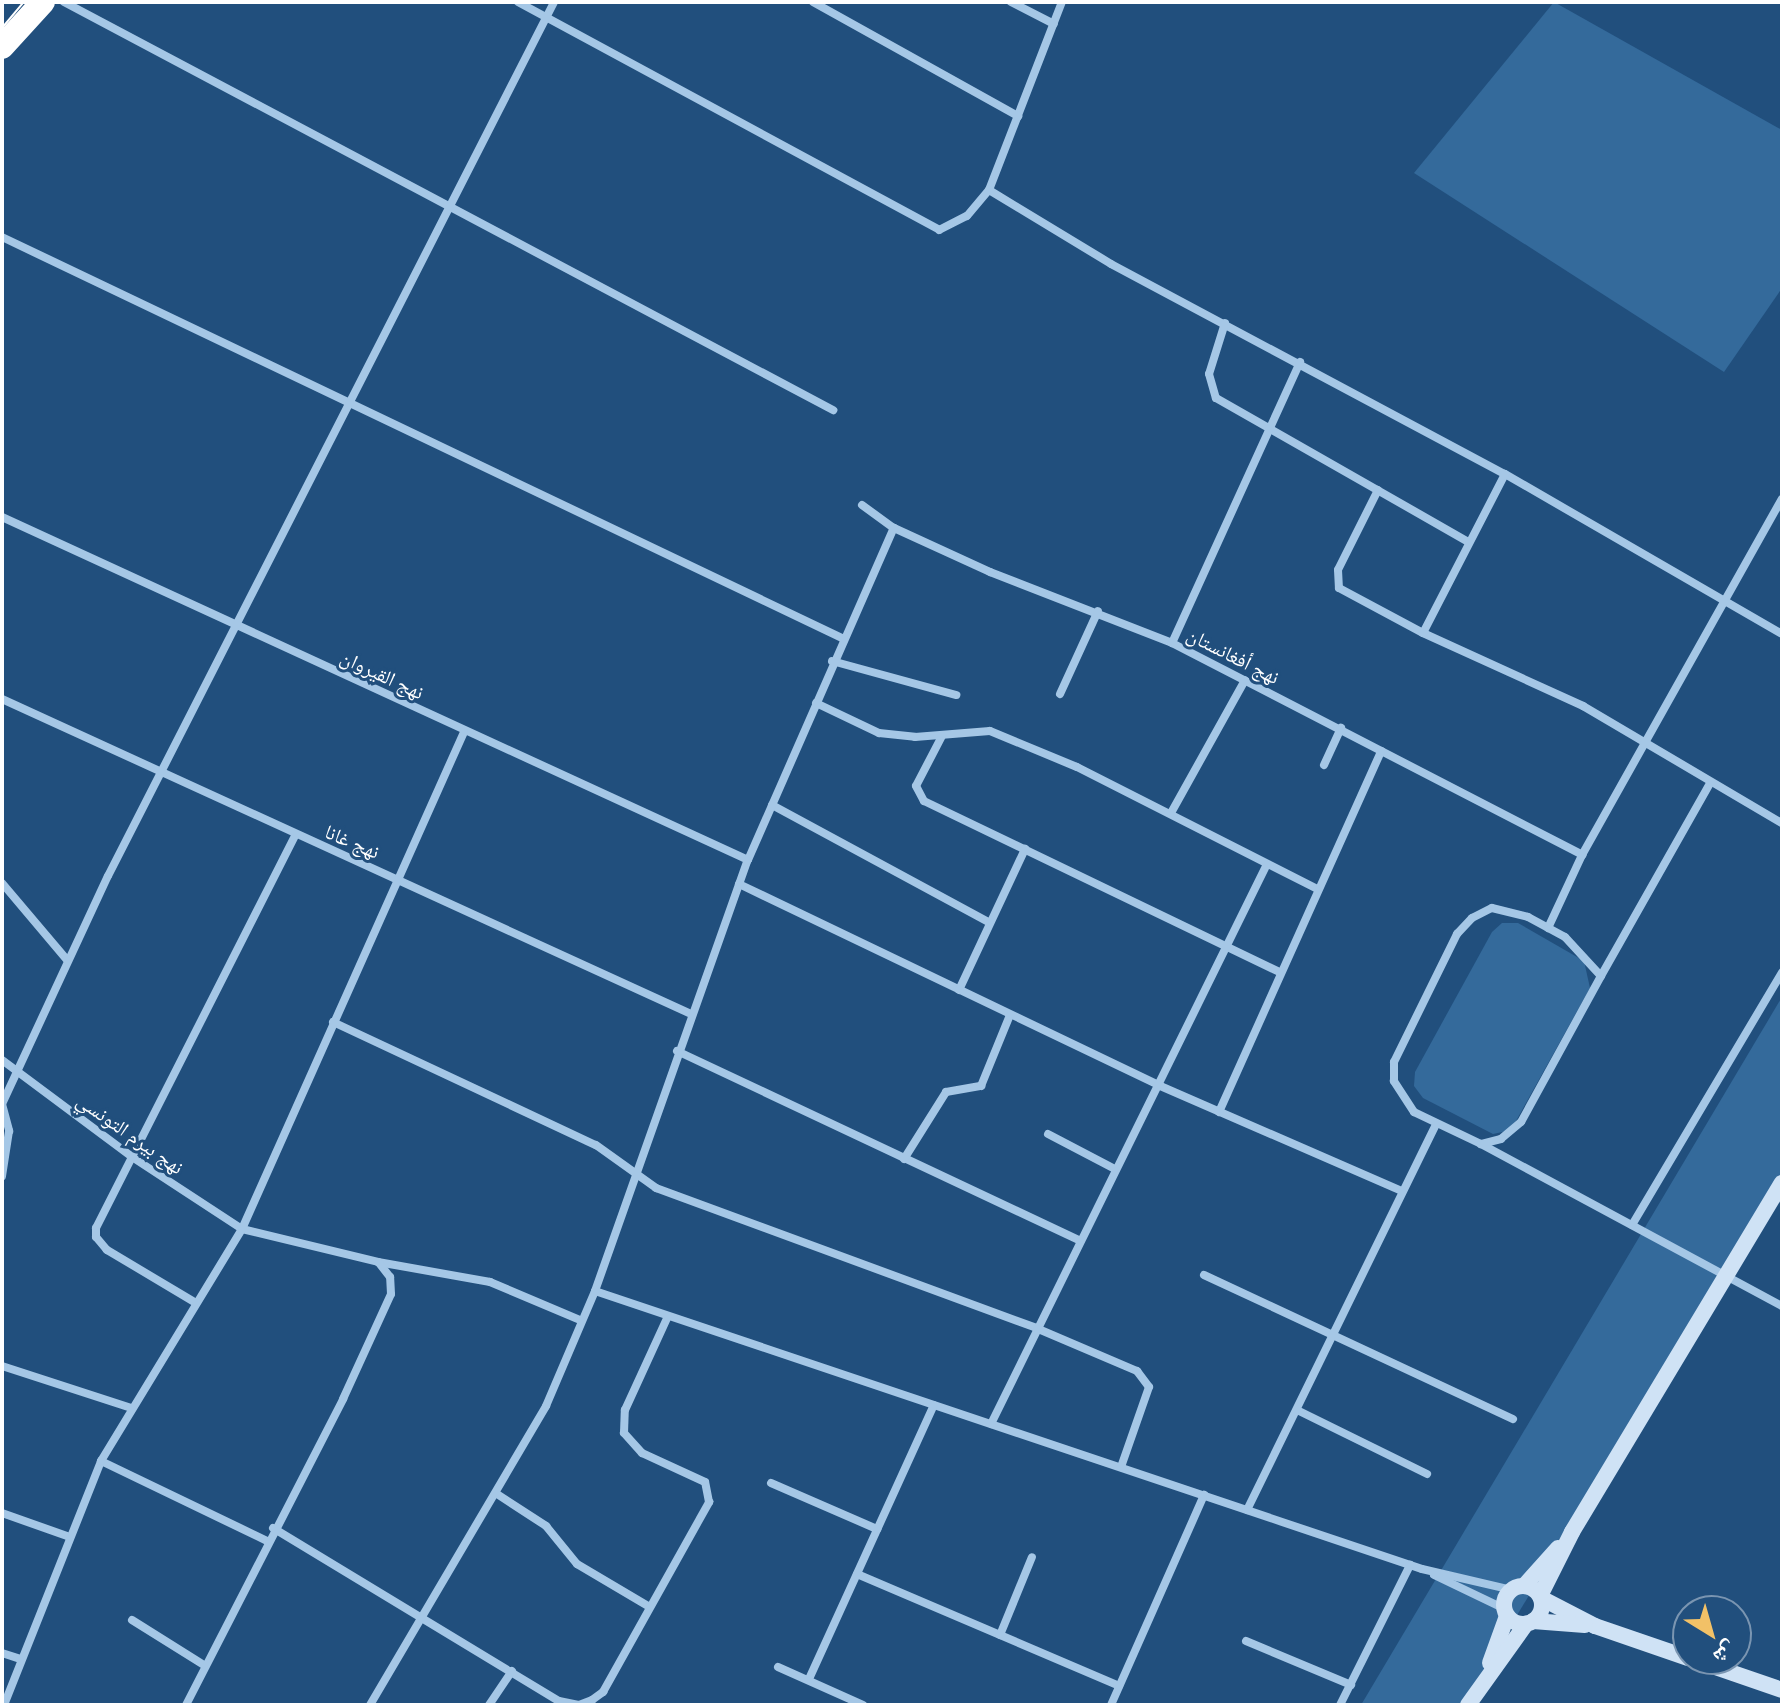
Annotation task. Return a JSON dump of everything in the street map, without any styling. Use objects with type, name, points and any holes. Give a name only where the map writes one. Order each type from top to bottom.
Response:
[{"type":"highway","points":[[2,47],[43,2]]},
{"type":"street","points":[[64,2],[833,410]]},
{"type":"street","points":[[518,2],[927,227],[954,226],[989,190],[1062,2]]},
{"type":"street","points":[[2,1176],[9,1123],[2,1104],[67,960],[354,402],[554,2]]},
{"type":"street","points":[[813,2],[1018,116]]},
{"type":"street","points":[[1011,2],[1054,24]]},
{"type":"street","points":[[989,190],[1111,264],[1300,362],[1505,474],[1782,634]]},
{"type":"street","points":[[2,237],[354,402],[842,638]]},
{"type":"street","points":[[1225,323],[1208,385],[1216,398],[1272,433],[1468,542]]},
{"type":"street","points":[[1172,643],[1272,433],[1300,362]]},
{"type":"street","points":[[1423,633],[1505,474]]},
{"type":"street","points":[[1378,490],[1335,580],[1348,594],[1423,633],[1583,706],[1782,823]]},
{"type":"street","points":[[1548,928],[1582,855],[1723,599],[1782,499]]},
{"type":"street","name":"نهج أفغانستان","points":[[862,505],[894,528],[1041,593],[1098,611],[1172,643],[1582,855]]},
{"type":"street","name":"نهج القيروان","points":[[2,517],[748,860]]},
{"type":"street","points":[[370,1705],[497,1494],[546,1406],[580,1320],[595,1291],[677,1051],[748,860],[842,638],[894,528]]},
{"type":"street","points":[[1060,694],[1098,611]]},
{"type":"street","points":[[832,661],[956,695]]},
{"type":"street","points":[[1171,813],[1245,680]]},
{"type":"street","name":"نهج غانا","points":[[2,699],[691,1014]]},
{"type":"street","points":[[816,703],[879,733],[942,736],[990,731],[1171,813],[1317,889]]},
{"type":"street","points":[[1324,765],[1341,728]]},
{"type":"street","points":[[4,1705],[67,1536],[101,1461],[242,1229],[395,878],[464,732]]},
{"type":"street","points":[[942,736],[920,775],[918,793],[924,801],[1281,973]]},
{"type":"street","points":[[1219,1112],[1381,751]]},
{"type":"street","points":[[1481,1144],[1501,1139],[1521,1122],[1710,783]]},
{"type":"street","points":[[772,805],[988,922]]},
{"type":"street","points":[[196,1303],[107,1250],[96,1237],[132,1157],[295,835]]},
{"type":"street","points":[[959,990],[988,922],[1025,849]]},
{"type":"street","points":[[991,1424],[1267,864]]},
{"type":"street","points":[[2,883],[67,960]]},
{"type":"street","points":[[739,884],[1158,1085],[1399,1190]]},
{"type":"street","points":[[1601,976],[1586,955],[1548,928],[1492,908],[1472,918],[1457,934],[1394,1062],[1394,1081],[1402,1098],[1435,1126],[1481,1144],[1782,1306]]},
{"type":"street","points":[[1632,1225],[1782,972]]},
{"type":"street","points":[[904,1159],[946,1092],[981,1086],[1010,1015]]},
{"type":"street","points":[[333,1022],[596,1145],[635,1174],[680,1198],[1036,1328],[1137,1371],[1148,1381],[1121,1467]]},
{"type":"street","points":[[677,1051],[1080,1241]]},
{"type":"street","name":"نهج بيرم التونسي","points":[[2,1060],[132,1157],[242,1229],[378,1262],[490,1282],[580,1320]]},
{"type":"street","points":[[1247,1510],[1334,1338],[1399,1190],[1435,1126]]},
{"type":"street","points":[[1048,1134],[1115,1169]]},
{"type":"street","points":[[1468,1705],[1485,1676],[1541,1611],[1540,1597],[1572,1532],[1782,1183]]},
{"type":"street","points":[[186,1705],[273,1528],[343,1399],[391,1294],[390,1277],[378,1262]]},
{"type":"street","points":[[1204,1275],[1513,1419]]},
{"type":"street","points":[[595,1291],[1422,1569],[1518,1588],[1595,1626],[1672,1652]]},
{"type":"street","points":[[273,1528],[559,1701],[579,1705],[592,1700],[603,1692],[648,1606],[709,1502],[705,1482],[642,1453],[624,1433],[625,1410],[668,1316]]},
{"type":"street","points":[[2,1366],[131,1408]]},
{"type":"street","points":[[809,1679],[934,1405]]},
{"type":"street","points":[[1297,1410],[1427,1474]]},
{"type":"street","points":[[101,1461],[267,1541]]},
{"type":"street","points":[[771,1483],[877,1529]]},
{"type":"street","points":[[497,1494],[546,1526],[577,1564],[648,1606]]},
{"type":"street","points":[[1111,1705],[1204,1495]]},
{"type":"street","points":[[2,1513],[67,1536]]},
{"type":"street","points":[[1485,1676],[1506,1612],[1518,1588],[1572,1532]]},
{"type":"street","points":[[1000,1635],[1032,1557]]},
{"type":"street","points":[[1340,1705],[1410,1565]]},
{"type":"street","points":[[1422,1569],[1530,1622],[1595,1626]]},
{"type":"street","points":[[857,1574],[1119,1686]]},
{"type":"street","points":[[132,1620],[204,1665]]},
{"type":"street","points":[[1246,1641],[1351,1685]]},
{"type":"street","points":[[2,1653],[20,1659]]},
{"type":"street","points":[[778,1667],[863,1705]]},
{"type":"street","points":[[489,1705],[512,1671]]},
{"type":"street","points":[[1739,1675],[1782,1690]]},
{"type":"shaded area","points":[[1554,2],[1782,130],[1782,288],[1724,372],[1414,173]]},
{"type":"shaded area","points":[[1502,923],[1518,923],[1584,961],[1590,988],[1516,1121],[1507,1131],[1493,1134],[1423,1098],[1414,1086],[1415,1072],[1492,932]]},
{"type":"shaded area","points":[[1782,997],[1782,1175],[1463,1705],[1361,1705]]},
{"type":"tram line","points":[[2,28],[24,2]]}]
